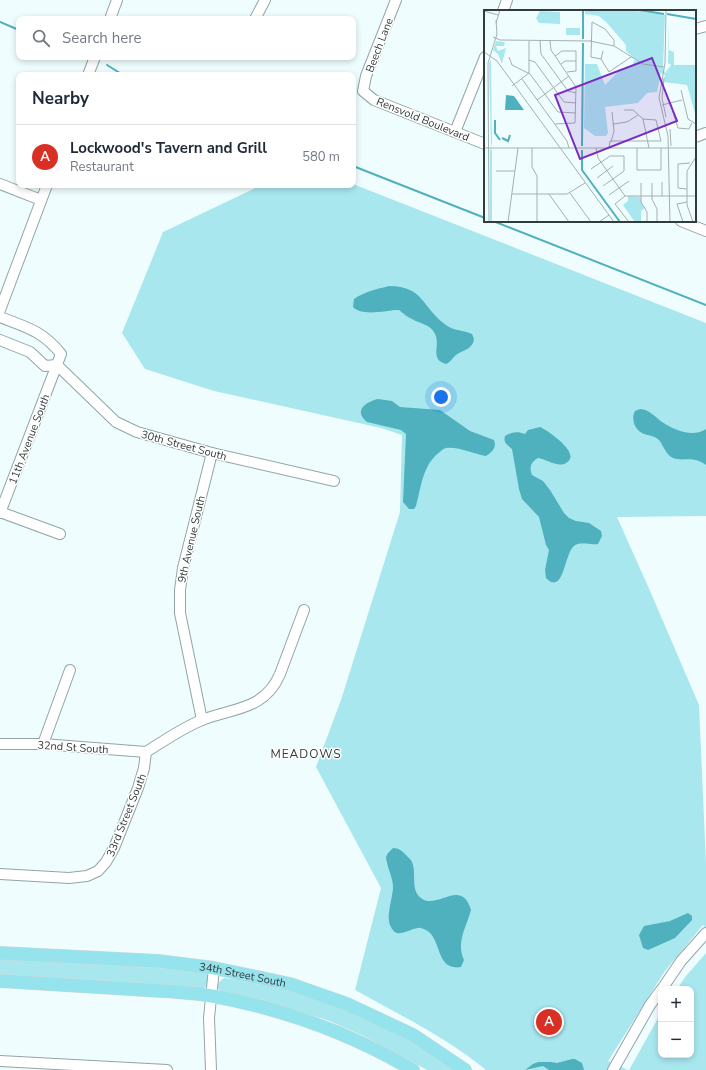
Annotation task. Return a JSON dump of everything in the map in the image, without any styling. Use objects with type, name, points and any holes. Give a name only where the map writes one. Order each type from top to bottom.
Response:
[{"type":"main road","name":"34th Street South","points":[[0,953],[158,961],[214,968],[290,984],[347,1004],[413,1035],[465,1070]]},
{"type":"main road","points":[[0,981],[160,991],[211,996],[278,1011],[332,1029],[383,1053],[413,1070]]},
{"type":"street","points":[[111,16],[117,0]]},
{"type":"street","points":[[257,16],[265,0]]},
{"type":"street","name":"Beech Lane","points":[[364,91],[366,76],[396,0]]},
{"type":"street","points":[[503,10],[508,0]]},
{"type":"street","points":[[696,29],[706,26]]},
{"type":"street","points":[[89,72],[94,60]]},
{"type":"street","points":[[456,132],[484,60]]},
{"type":"street","name":"Rensvold Boulevard","points":[[364,91],[374,100],[484,144]]},
{"type":"street","points":[[696,137],[706,134]]},
{"type":"street","points":[[0,184],[41,200]]},
{"type":"street","points":[[0,310],[46,188]]},
{"type":"street","points":[[684,222],[706,231]]},
{"type":"street","points":[[0,318],[39,333],[61,354],[57,365],[45,366],[30,352],[0,340]]},
{"type":"street","name":"30th Street South","points":[[57,365],[116,422],[137,432],[212,453],[334,481]]},
{"type":"street","name":"11th Avenue South","points":[[57,365],[0,513],[60,534]]},
{"type":"street","name":"9th Avenue South","points":[[202,720],[180,613],[180,590],[183,568],[212,453]]},
{"type":"street","points":[[146,752],[202,720],[244,708],[257,702],[269,693],[277,683],[304,610]]},
{"type":"street","points":[[43,744],[70,670]]},
{"type":"street","name":"32nd St South","points":[[0,744],[43,744],[146,752]]},
{"type":"street","name":"33rd Street South","points":[[0,874],[69,878],[87,876],[98,871],[106,862],[114,848],[138,788],[144,768],[146,752]]},
{"type":"street","points":[[663,986],[681,961],[706,933]]},
{"type":"street","points":[[211,1070],[209,1028],[214,968]]},
{"type":"street","points":[[613,1070],[658,994]]},
{"type":"street","points":[[0,1061],[167,1070]]},
{"type":"shaded area","points":[[356,185],[706,323],[706,516],[617,517],[699,705],[706,863],[706,929],[703,925],[665,971],[608,1061],[628,1070],[486,1070],[471,1058],[439,1037],[355,990],[381,888],[316,767],[341,700],[400,512],[402,435],[381,428],[214,391],[145,369],[122,333],[163,232],[256,188],[356,188]]},
{"type":"shaded area","points":[[389,286],[401,287],[416,294],[446,325],[472,334],[474,339],[472,345],[456,355],[446,364],[438,359],[435,334],[428,326],[410,318],[399,310],[362,312],[353,307],[354,299],[362,294]]},
{"type":"shaded area","points":[[378,399],[392,401],[400,407],[440,410],[470,431],[494,440],[494,448],[486,456],[455,448],[446,448],[442,450],[431,460],[423,479],[416,506],[414,509],[409,509],[403,502],[406,434],[401,430],[367,422],[361,414],[361,410],[366,404]]},
{"type":"shaded area","points":[[640,409],[649,412],[672,428],[684,432],[695,433],[706,429],[706,465],[692,459],[677,459],[671,457],[668,455],[657,438],[639,431],[635,426],[633,417],[635,411]]},
{"type":"shaded area","points":[[540,427],[556,437],[567,448],[570,454],[570,459],[566,463],[559,464],[538,458],[531,465],[532,475],[543,481],[564,513],[569,518],[576,521],[589,523],[601,531],[602,536],[598,544],[582,543],[574,546],[557,582],[552,582],[546,578],[545,570],[549,550],[546,545],[539,517],[522,499],[512,449],[505,440],[505,436],[515,432],[525,434],[528,430]]},
{"type":"shaded area","points":[[393,848],[402,851],[412,862],[416,891],[421,898],[427,901],[434,901],[455,895],[461,896],[467,901],[471,910],[461,941],[464,960],[461,967],[453,967],[448,965],[443,960],[436,942],[426,930],[419,928],[403,933],[396,933],[393,931],[389,923],[389,918],[393,883],[386,857]]},
{"type":"shaded area","points":[[688,913],[692,916],[692,920],[675,938],[648,950],[643,948],[639,935],[644,926],[670,921]]},
{"type":"shaded area","points":[[706,953],[706,1070],[629,1070],[658,1018],[658,1058],[694,1058],[694,986],[679,986]]},
{"type":"shaded area","points":[[0,959],[163,967],[207,973],[208,978],[206,987],[201,989],[0,976]]},
{"type":"shaded area","points":[[224,978],[277,985],[339,1005],[400,1034],[459,1070],[427,1070],[366,1037],[327,1020],[268,1002],[223,992],[219,990],[218,985]]},
{"type":"shaded area","points":[[572,1059],[582,1063],[584,1070],[549,1070],[543,1066],[525,1070],[538,1062],[557,1063]]},
{"type":"waterway","points":[[0,22],[16,29]]},
{"type":"waterway","points":[[107,65],[118,72]]},
{"type":"waterway","points":[[356,167],[484,218]]},
{"type":"waterway","points":[[496,222],[706,305]]},
{"type":"place","name":"Lockwood's Tavern and Grill","points":[[549,1022]]},
{"type":"district","name":"MEADOWS","points":[[306,754]]}]
